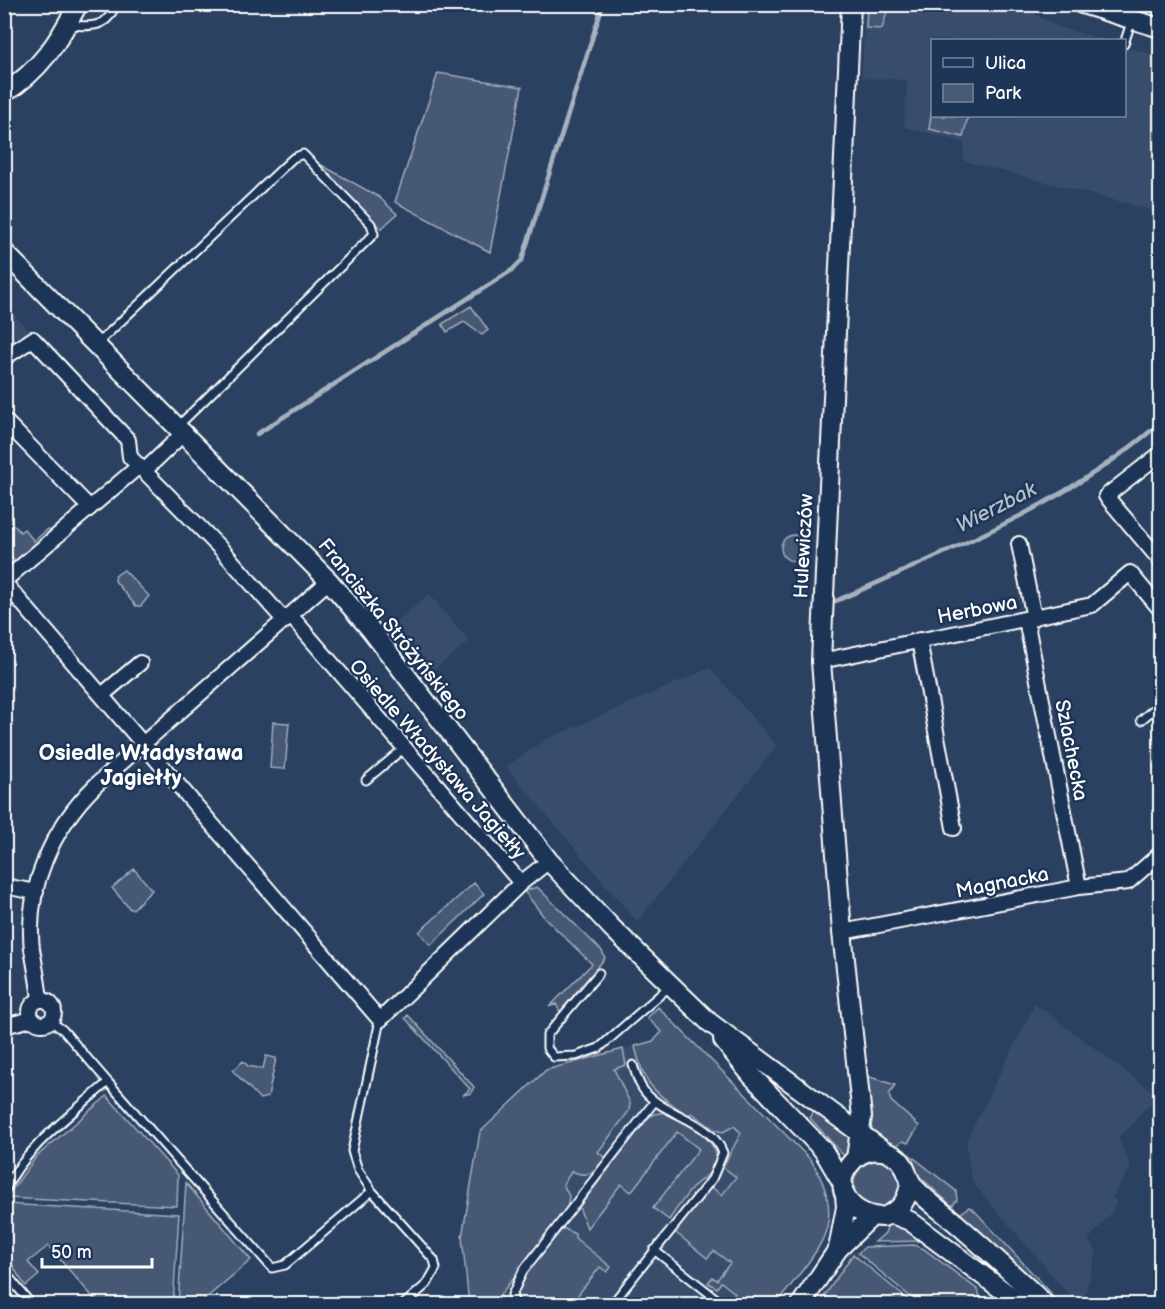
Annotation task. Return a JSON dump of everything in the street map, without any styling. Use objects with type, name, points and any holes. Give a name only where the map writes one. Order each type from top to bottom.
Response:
[{"type":"street","points":[[4,93],[42,63],[68,25],[78,4]]},
{"type":"street","name":"Hulewiczów","points":[[851,4],[821,661],[842,932],[862,1118],[856,1158]]},
{"type":"street","points":[[1082,4],[1161,28]]},
{"type":"street","name":"Franciszka Stróżyńskiego","points":[[4,252],[182,429],[329,581],[371,630],[549,861],[670,986],[709,1022],[884,1151]]},
{"type":"street","name":"Osiedle Władysława Jagiełły","points":[[4,358],[33,339],[128,440],[130,457],[288,619],[521,883],[380,1020]]},
{"type":"street","points":[[4,420],[90,508]]},
{"type":"street","points":[[182,429],[141,469],[90,508],[6,586],[144,743],[380,1020]]},
{"type":"street","points":[[1161,454],[1106,496],[1161,560]]},
{"type":"street","name":"Szlachecka","points":[[1019,544],[1030,619],[1079,887]]},
{"type":"street","name":"Herbowa","points":[[821,661],[1092,605],[1130,573],[1161,609]]},
{"type":"street","points":[[40,999],[32,948],[32,920],[36,892],[49,849],[63,824],[79,801],[329,581]]},
{"type":"street","points":[[919,640],[954,828]]},
{"type":"street","points":[[102,696],[140,663]]},
{"type":"street","name":"Magnacka","points":[[842,932],[1079,887],[1128,882],[1161,854]]},
{"type":"street","points":[[521,883],[549,861]]},
{"type":"street","points":[[4,886],[36,892]]},
{"type":"street","points":[[32,1019],[30,1009],[40,999]]},
{"type":"street","points":[[4,1026],[32,1019],[40,1024],[50,1021],[54,1009],[49,1002],[40,999]]},
{"type":"street","name":"Franciszka Stróżyńskiego","points":[[709,1022],[752,1076],[823,1150],[844,1189]]},
{"type":"street","points":[[815,1098],[841,1101],[858,1088]]},
{"type":"street","points":[[838,1250],[846,1208],[844,1174],[856,1158],[864,1153],[884,1151],[904,1164],[910,1182],[1045,1305]]},
{"type":"street","points":[[892,1214],[906,1200],[910,1182]]},
{"type":"street","points":[[844,1189],[851,1205],[871,1217]]},
{"type":"street","points":[[801,1305],[838,1250],[871,1217],[892,1214],[910,1221],[1021,1305]]},
{"type":"lane","points":[[68,25],[92,27],[104,23],[112,13],[114,4]]},
{"type":"lane","points":[[1126,40],[1132,19]]},
{"type":"lane","points":[[97,344],[293,158],[303,154],[371,224],[374,234],[182,429]]},
{"type":"lane","points":[[1141,720],[1161,704]]},
{"type":"lane","points":[[366,780],[403,749]]},
{"type":"lane","points":[[599,973],[547,1035],[547,1048],[554,1058],[576,1056],[599,1048],[670,986]]},
{"type":"lane","points":[[380,1020],[352,1151],[358,1170],[372,1191],[434,1260],[436,1268],[434,1276],[404,1305]]},
{"type":"lane","points":[[50,1021],[63,1030],[272,1268],[285,1265],[372,1191]]},
{"type":"lane","points":[[612,1305],[712,1179],[723,1153],[720,1144],[710,1135],[655,1101],[639,1083],[633,1065]]},
{"type":"lane","points":[[4,1192],[13,1174],[28,1154],[108,1082]]},
{"type":"lane","points":[[515,1305],[513,1295],[523,1271],[655,1101]]},
{"type":"lane","points":[[654,1250],[723,1305]]},
{"type":"lane","points":[[4,1271],[31,1305]]},
{"type":"shaded area","points":[[865,5],[1018,5],[1056,26],[1101,39],[931,39],[931,117],[1126,117],[1126,47],[1160,56],[1160,212],[964,161],[964,142],[904,127],[907,80],[862,78]]},
{"type":"shaded area","points":[[5,306],[31,332],[4,348]]},
{"type":"shaded area","points":[[429,594],[469,641],[434,670],[394,623]]},
{"type":"shaded area","points":[[710,668],[777,746],[637,922],[506,767],[543,741]]},
{"type":"shaded area","points":[[1035,1004],[1160,1097],[1139,1114],[1132,1126],[1118,1137],[1131,1167],[1112,1198],[1116,1201],[1112,1212],[1088,1240],[1097,1252],[1082,1304],[1077,1304],[972,1182],[966,1141]]},
{"type":"shaded area","points":[[653,1041],[773,1167],[754,1304],[469,1304],[462,1237],[480,1132],[546,1070]]},
{"type":"green space","points":[[867,5],[889,5],[882,29],[866,28]]},
{"type":"green space","points":[[438,73],[522,87],[490,252],[395,202]]},
{"type":"green space","points":[[931,115],[931,117],[968,117],[963,137],[929,129]]},
{"type":"green space","points":[[316,162],[379,197],[397,214],[381,229]]},
{"type":"green space","points":[[471,306],[488,330],[482,335],[464,322],[447,332],[442,324]]},
{"type":"green space","points":[[5,524],[9,529],[14,525],[20,532],[24,529],[34,541],[48,529],[51,532],[15,561],[5,549]]},
{"type":"green space","points":[[794,535],[803,539],[807,548],[803,557],[794,561],[785,557],[781,548],[785,539]]},
{"type":"green space","points":[[124,570],[149,596],[141,606],[136,606],[115,581],[115,576]]},
{"type":"green space","points":[[273,722],[289,723],[285,769],[270,768]]},
{"type":"green space","points":[[134,869],[152,890],[133,909],[130,909],[112,888]]},
{"type":"green space","points":[[474,883],[484,894],[431,945],[419,932]]},
{"type":"green space","points":[[537,887],[602,951],[605,958],[560,1012],[556,1004],[549,1007],[592,964],[544,917],[524,891]]},
{"type":"green space","points":[[658,1007],[811,1160],[823,1183],[828,1203],[828,1221],[824,1237],[777,1304],[733,1304],[728,1301],[735,1293],[721,1282],[717,1288],[708,1283],[712,1277],[717,1280],[730,1263],[714,1251],[707,1258],[675,1232],[710,1186],[722,1195],[736,1177],[723,1167],[741,1133],[734,1126],[723,1132],[715,1130],[692,1113],[687,1115],[658,1093],[647,1080],[638,1060],[635,1046],[653,1041],[662,1032],[647,1018]]},
{"type":"green space","points":[[408,1015],[474,1087],[471,1093],[463,1095],[470,1089],[405,1018]]},
{"type":"green space","points":[[623,1049],[626,1065],[614,1069],[630,1103],[629,1111],[598,1152],[607,1159],[591,1173],[583,1174],[572,1171],[563,1184],[569,1196],[567,1209],[500,1295],[506,1304],[469,1304],[462,1237],[480,1132],[546,1070]]},
{"type":"green space","points":[[266,1056],[276,1058],[268,1097],[260,1099],[233,1071],[243,1061],[248,1066],[263,1069]]},
{"type":"green space","points":[[867,1076],[895,1085],[889,1095],[891,1101],[919,1126],[908,1143],[903,1141],[894,1147],[871,1128]]},
{"type":"green space","points":[[107,1096],[178,1175],[177,1206],[6,1198],[36,1157]]},
{"type":"green space","points":[[816,1108],[849,1134],[847,1155],[843,1155],[810,1118]]},
{"type":"green space","points":[[668,1112],[710,1142],[717,1159],[712,1170],[694,1186],[669,1220],[653,1208],[699,1149],[677,1132],[631,1192],[621,1184],[587,1228],[579,1207],[648,1118],[654,1114]]},
{"type":"green space","points":[[909,1154],[956,1191],[957,1200],[952,1206],[917,1174],[907,1158]]},
{"type":"green space","points":[[877,1161],[893,1168],[900,1184],[893,1200],[877,1207],[861,1200],[854,1184],[861,1168]]},
{"type":"green space","points":[[186,1183],[251,1260],[199,1304],[178,1304]]},
{"type":"green space","points":[[5,1204],[179,1214],[173,1304],[99,1304],[48,1246],[28,1262],[39,1275],[26,1286],[18,1276],[6,1248]]},
{"type":"green space","points":[[969,1207],[1050,1292],[1038,1289],[1001,1250],[960,1214]]},
{"type":"green space","points":[[889,1222],[899,1224],[923,1241],[875,1242],[885,1233]]},
{"type":"green space","points":[[563,1228],[575,1234],[575,1238],[611,1267],[607,1272],[600,1267],[573,1301],[576,1304],[517,1304],[520,1285],[526,1275]]},
{"type":"green space","points":[[914,1245],[924,1249],[978,1290],[982,1304],[919,1304],[858,1253],[865,1247]]},
{"type":"green space","points":[[853,1254],[913,1304],[819,1304]]},
{"type":"waterway","points":[[257,434],[512,270],[522,260],[603,4]]},
{"type":"waterway","name":"Wierzbak","points":[[836,601],[963,544],[1046,502],[1124,452],[1160,423]]},
{"type":"district","name":"Osiedle Władysława Jagiełły","points":[[141,764]]}]
